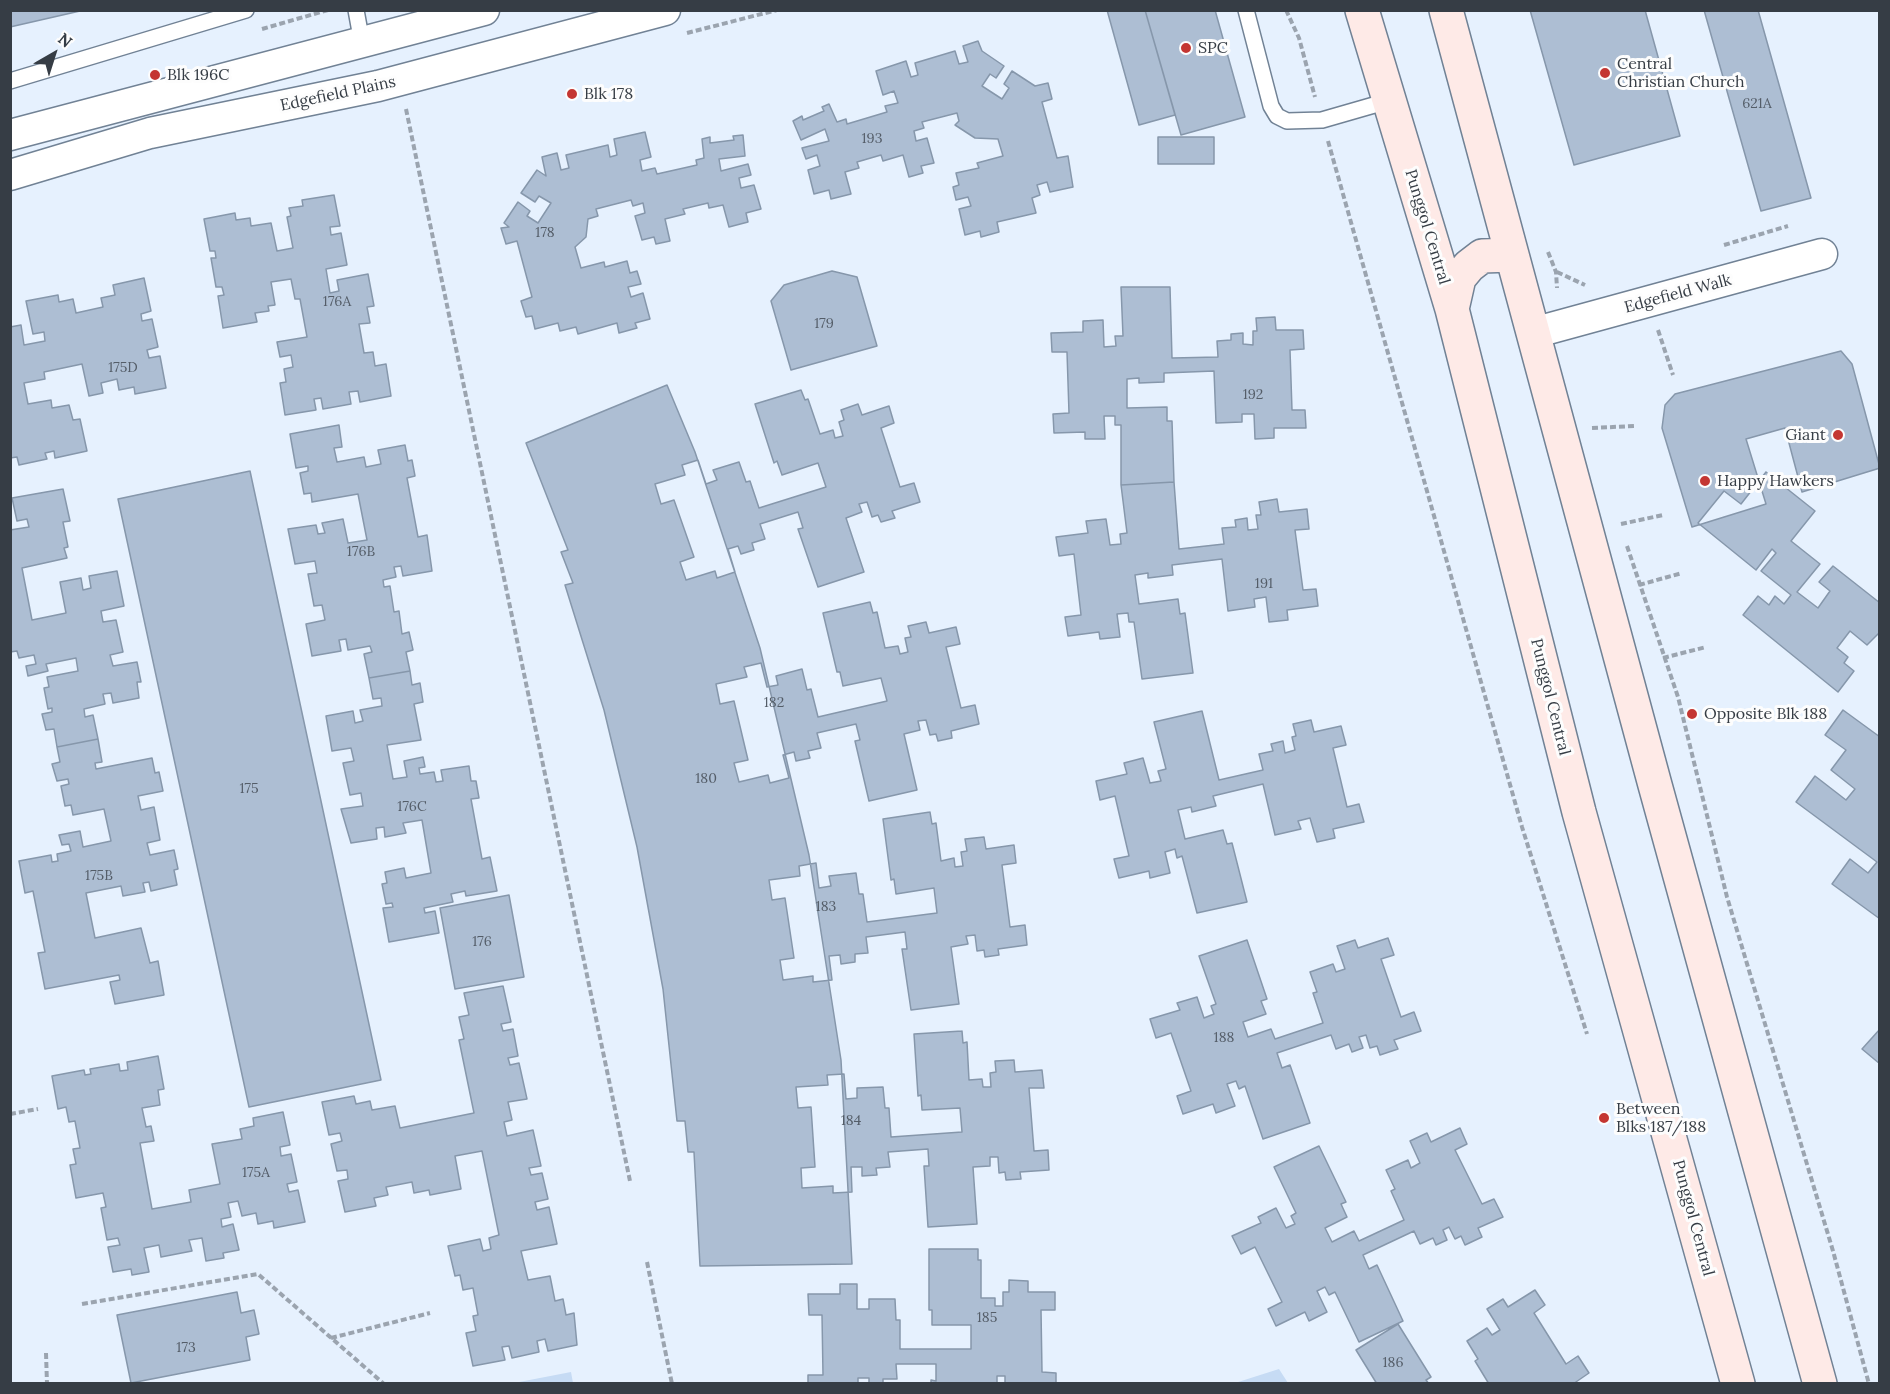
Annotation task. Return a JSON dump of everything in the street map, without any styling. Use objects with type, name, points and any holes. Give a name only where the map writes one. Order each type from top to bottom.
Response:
[{"type":"main road","name":"Punggol Central","points":[[1362,10],[1452,309],[1579,812],[1738,1383]]},
{"type":"main road","points":[[1446,10],[1820,1383]]},
{"type":"main road","points":[[1452,309],[1459,278],[1469,266],[1482,256],[1512,255]]},
{"type":"street","points":[[10,135],[484,10]]},
{"type":"street","name":"Edgefield Plains","points":[[10,175],[150,133],[378,86],[665,10]]},
{"type":"street","name":"Edgefield Walk","points":[[1533,333],[1822,254]]},
{"type":"lane","points":[[10,81],[246,10]]},
{"type":"lane","points":[[356,10],[362,43]]},
{"type":"lane","points":[[1246,10],[1271,106],[1277,116],[1287,121],[1322,120],[1388,101]]},
{"type":"path","points":[[1286,10],[1299,38],[1522,827],[1587,1034]]},
{"type":"path","points":[[405,103],[630,1180]]},
{"type":"path","points":[[1717,248],[1788,226]]},
{"type":"path","points":[[1656,325],[1673,375]]},
{"type":"path","points":[[1588,418],[1595,439]]},
{"type":"path","points":[[1591,428],[1634,426]]},
{"type":"path","points":[[1617,514],[1624,534]]},
{"type":"path","points":[[1621,524],[1663,515]]},
{"type":"path","points":[[1627,544],[1677,697],[1727,897],[1833,1251],[1869,1383]]},
{"type":"path","points":[[1639,585],[1682,573]]},
{"type":"path","points":[[1663,658],[1706,647]]},
{"type":"path","points":[[10,1114],[38,1109]]},
{"type":"path","points":[[647,1262],[672,1383]]},
{"type":"path","points":[[82,1304],[258,1274],[384,1383]]},
{"type":"path","points":[[331,1338],[430,1313]]},
{"type":"path","points":[[46,1353],[47,1383]]},
{"type":"shaded area","points":[[1279,1369],[1288,1383],[1235,1383]]},
{"type":"shaded area","points":[[571,1372],[573,1383],[514,1383]]},
{"type":"building","points":[[10,10],[80,10],[80,11],[10,27]]},
{"type":"building","points":[[1107,10],[1145,10],[1175,115],[1139,125]]},
{"type":"building","points":[[1145,10],[1215,10],[1245,117],[1181,135]]},
{"type":"building","name":"Central Christian Church","points":[[1530,10],[1645,10],[1680,136],[1574,165]]},
{"type":"building","points":[[1704,10],[1758,10],[1811,198],[1761,211]]},
{"type":"building","points":[[978,41],[982,51],[1004,66],[996,78],[990,74],[982,86],[1002,99],[1009,88],[1004,84],[1012,71],[1035,86],[1048,83],[1052,99],[1042,102],[1057,158],[1068,156],[1073,187],[1050,192],[1047,182],[1037,185],[1040,195],[1032,198],[1036,213],[997,222],[999,232],[981,237],[980,231],[965,235],[959,209],[971,206],[968,197],[956,200],[953,187],[959,185],[956,173],[979,168],[977,163],[1003,156],[998,139],[975,138],[955,125],[959,121],[957,113],[922,122],[924,128],[914,131],[916,141],[927,138],[934,163],[921,166],[923,173],[909,177],[903,155],[883,161],[881,155],[857,162],[859,168],[845,172],[851,194],[831,199],[829,190],[814,194],[808,170],[820,166],[817,155],[806,159],[802,148],[829,141],[825,129],[801,140],[793,121],[802,116],[803,120],[824,111],[822,107],[829,104],[837,122],[846,119],[847,124],[887,112],[885,106],[898,103],[894,91],[883,95],[876,71],[906,61],[911,77],[918,75],[915,63],[955,51],[959,64],[968,62],[963,46]]},
{"type":"building","points":[[645,132],[651,157],[640,160],[642,171],[655,168],[657,174],[697,165],[696,160],[704,158],[702,139],[710,137],[710,143],[734,140],[733,136],[743,135],[745,156],[719,159],[721,171],[748,164],[751,175],[739,178],[741,188],[754,185],[761,209],[746,213],[748,222],[729,227],[723,205],[709,208],[708,203],[683,209],[685,214],[665,219],[670,241],[656,244],[654,237],[642,240],[635,216],[645,213],[643,203],[633,206],[631,200],[596,209],[598,216],[588,219],[586,237],[575,247],[581,268],[604,262],[605,267],[627,261],[630,273],[637,271],[641,284],[628,287],[631,297],[643,293],[650,319],[635,323],[637,328],[619,333],[617,323],[578,334],[576,327],[560,331],[558,323],[535,329],[532,316],[526,317],[521,301],[532,297],[517,241],[506,244],[501,228],[509,227],[504,223],[518,202],[530,211],[527,216],[538,223],[551,203],[539,196],[535,202],[521,193],[537,170],[546,176],[542,157],[557,153],[561,170],[569,168],[566,155],[608,145],[610,157],[617,155],[614,139]]},
{"type":"building","points":[[1158,137],[1214,137],[1214,164],[1158,164]]},
{"type":"building","points":[[334,195],[340,226],[330,227],[331,235],[341,233],[347,265],[326,269],[330,293],[339,291],[337,280],[368,274],[374,306],[367,307],[370,323],[359,324],[364,353],[373,352],[375,366],[386,364],[391,396],[360,402],[358,391],[349,392],[351,404],[323,409],[321,398],[314,399],[316,410],[285,415],[280,383],[286,382],[284,369],[293,367],[291,355],[280,357],[277,342],[307,337],[300,299],[295,299],[291,279],[271,282],[275,305],[268,306],[269,311],[255,313],[257,322],[223,328],[218,296],[224,295],[222,287],[216,287],[211,258],[216,258],[215,251],[210,251],[204,219],[235,213],[236,220],[250,218],[251,226],[271,223],[277,251],[293,248],[287,217],[291,216],[289,208],[303,206],[302,200]]},
{"type":"building","points":[[832,271],[857,277],[877,346],[791,370],[771,301],[784,285]]},
{"type":"building","points":[[144,278],[151,311],[141,314],[142,321],[152,319],[158,347],[147,350],[149,358],[160,356],[166,388],[135,394],[134,387],[119,390],[117,379],[101,383],[103,393],[89,396],[82,364],[44,372],[45,379],[24,383],[28,404],[51,400],[52,408],[69,405],[73,420],[80,419],[87,451],[55,458],[54,451],[45,453],[47,459],[19,465],[17,457],[10,458],[10,327],[21,325],[24,345],[45,341],[44,332],[33,334],[26,301],[58,295],[59,302],[73,299],[76,313],[103,307],[101,298],[115,295],[113,285]]},
{"type":"building","points":[[1121,287],[1170,287],[1172,358],[1218,357],[1217,341],[1231,340],[1231,334],[1243,333],[1243,344],[1253,345],[1253,331],[1257,331],[1256,318],[1275,317],[1276,330],[1303,330],[1304,349],[1290,350],[1292,410],[1305,410],[1306,428],[1274,428],[1274,438],[1255,439],[1254,414],[1242,414],[1242,422],[1216,423],[1214,371],[1164,373],[1164,382],[1139,383],[1139,378],[1127,379],[1127,408],[1167,407],[1167,421],[1172,421],[1174,482],[1121,485],[1121,425],[1115,425],[1115,416],[1104,416],[1105,439],[1085,439],[1085,432],[1054,433],[1053,414],[1069,413],[1067,352],[1052,352],[1051,333],[1083,332],[1083,321],[1103,320],[1104,347],[1116,346],[1115,336],[1123,336]]},
{"type":"building","points":[[1841,351],[1852,364],[1880,468],[1802,492],[1785,428],[1746,439],[1766,504],[1692,527],[1662,428],[1665,405],[1675,394]]},
{"type":"building","points":[[667,385],[695,452],[760,648],[809,855],[841,1060],[852,1264],[700,1266],[694,1152],[688,1152],[685,1121],[677,1121],[663,989],[637,847],[604,710],[565,585],[573,583],[561,552],[568,550],[526,443]]},
{"type":"building","points":[[801,390],[805,400],[808,399],[820,434],[833,430],[835,438],[843,436],[839,422],[844,420],[841,410],[858,404],[862,415],[889,406],[894,423],[881,428],[900,487],[914,483],[920,502],[892,511],[895,518],[881,522],[878,515],[872,517],[867,502],[859,504],[862,512],[846,518],[864,572],[818,587],[798,529],[803,528],[798,512],[760,524],[765,539],[752,543],[754,550],[741,554],[738,546],[728,549],[735,572],[717,578],[715,571],[686,580],[680,562],[694,557],[674,500],[661,504],[655,484],[685,475],[682,465],[698,460],[706,484],[717,480],[713,470],[739,462],[746,482],[750,481],[759,508],[826,487],[818,463],[782,475],[777,461],[774,463],[755,404]]},
{"type":"building","points":[[339,425],[342,447],[334,448],[337,462],[364,457],[366,467],[381,464],[378,450],[405,445],[408,461],[412,460],[415,476],[407,478],[418,537],[427,535],[432,571],[403,576],[401,566],[394,567],[396,577],[383,580],[384,587],[390,586],[394,612],[399,611],[402,634],[409,632],[413,650],[406,652],[410,671],[369,678],[364,654],[372,652],[370,646],[348,650],[346,639],[339,640],[341,651],[312,656],[306,624],[325,620],[322,605],[314,606],[308,574],[317,573],[315,561],[295,564],[288,529],[316,525],[318,534],[325,533],[322,523],[343,519],[348,543],[367,540],[358,494],[312,502],[311,493],[304,494],[300,473],[308,471],[308,466],[296,468],[290,434]]},
{"type":"building","points":[[250,471],[381,1080],[249,1107],[118,499]]},
{"type":"building","points":[[1766,472],[1815,511],[1791,541],[1820,564],[1797,592],[1818,608],[1830,591],[1819,582],[1833,566],[1880,603],[1880,632],[1867,645],[1850,631],[1837,648],[1848,657],[1844,663],[1854,671],[1838,692],[1743,615],[1758,596],[1769,605],[1775,596],[1784,604],[1791,595],[1761,571],[1776,553],[1772,549],[1756,570],[1698,523],[1724,491],[1741,504]]},
{"type":"building","points":[[1174,482],[1179,549],[1224,544],[1222,528],[1236,527],[1235,520],[1247,518],[1248,530],[1258,529],[1256,515],[1261,515],[1259,502],[1277,499],[1279,512],[1307,509],[1309,529],[1295,530],[1303,590],[1316,589],[1318,606],[1287,610],[1288,620],[1269,622],[1266,597],[1254,599],[1255,607],[1228,611],[1222,559],[1172,565],[1173,575],[1148,578],[1148,573],[1135,575],[1139,604],[1178,599],[1180,614],[1185,613],[1193,673],[1142,679],[1134,622],[1129,622],[1128,613],[1117,614],[1120,637],[1100,639],[1099,632],[1068,636],[1065,617],[1081,615],[1074,554],[1059,556],[1056,537],[1088,533],[1086,521],[1106,519],[1110,545],[1121,544],[1120,534],[1127,533],[1121,485]]},
{"type":"building","points":[[63,489],[70,521],[63,522],[68,547],[64,548],[67,558],[22,568],[32,620],[66,613],[60,582],[81,578],[83,590],[91,588],[89,576],[117,571],[124,606],[101,611],[103,622],[116,620],[123,652],[110,655],[113,666],[137,662],[141,682],[137,682],[139,698],[113,703],[111,693],[103,694],[105,704],[84,709],[85,717],[93,715],[98,739],[57,747],[54,729],[46,730],[42,714],[52,712],[52,708],[48,709],[44,688],[49,687],[47,677],[78,671],[76,658],[46,664],[48,671],[28,676],[26,666],[36,664],[34,655],[19,658],[17,651],[10,652],[10,530],[29,527],[27,519],[17,521],[12,498]]},
{"type":"building","points":[[870,602],[873,613],[877,612],[885,648],[898,646],[900,654],[908,652],[905,638],[911,637],[908,626],[926,622],[929,633],[956,627],[960,644],[946,647],[961,708],[975,705],[979,724],[951,731],[952,738],[938,741],[936,734],[930,735],[926,720],[918,721],[920,730],[904,734],[917,790],[869,801],[855,741],[860,740],[856,724],[817,733],[821,748],[808,751],[810,758],[796,761],[794,752],[783,755],[789,778],[770,783],[768,775],[739,782],[734,763],[748,760],[734,701],[720,704],[716,684],[747,677],[744,667],[761,663],[767,687],[778,685],[776,676],[802,669],[807,690],[811,689],[818,717],[887,701],[881,678],[843,686],[840,672],[837,672],[823,613]]},
{"type":"building","points":[[410,671],[412,685],[420,683],[423,702],[414,704],[421,740],[387,745],[393,779],[407,777],[404,761],[423,757],[425,767],[419,768],[420,774],[434,772],[436,782],[443,781],[441,770],[469,766],[471,781],[476,781],[479,798],[471,799],[482,859],[490,857],[497,891],[466,896],[465,891],[451,894],[453,902],[424,908],[425,913],[435,911],[439,933],[389,942],[383,908],[393,907],[392,903],[386,904],[382,884],[387,883],[385,872],[404,868],[406,878],[431,873],[422,820],[403,823],[406,833],[385,837],[384,827],[376,828],[377,839],[351,843],[341,809],[363,806],[361,793],[350,795],[343,763],[354,761],[351,748],[332,751],[326,716],[353,711],[355,723],[363,721],[360,710],[382,706],[381,698],[373,699],[369,678]]},
{"type":"building","points":[[1843,710],[1880,737],[1880,919],[1832,884],[1850,859],[1868,873],[1877,862],[1796,802],[1815,776],[1846,800],[1855,789],[1831,770],[1846,750],[1825,735]]},
{"type":"building","points":[[1202,711],[1219,780],[1263,770],[1259,754],[1273,751],[1271,744],[1283,741],[1285,753],[1295,750],[1292,737],[1296,736],[1293,724],[1311,720],[1314,732],[1341,726],[1346,745],[1333,748],[1347,807],[1359,804],[1364,822],[1333,829],[1335,838],[1317,842],[1310,818],[1298,821],[1301,829],[1275,835],[1263,784],[1213,796],[1216,806],[1192,812],[1191,807],[1178,810],[1185,839],[1223,830],[1227,844],[1232,843],[1247,902],[1197,913],[1182,856],[1177,858],[1175,849],[1165,852],[1170,873],[1150,878],[1149,871],[1119,878],[1114,859],[1129,856],[1115,796],[1100,800],[1096,781],[1127,774],[1124,763],[1143,758],[1150,783],[1161,781],[1158,771],[1166,769],[1154,722]]},
{"type":"building","points":[[98,739],[102,762],[95,763],[96,769],[152,758],[155,773],[159,772],[163,791],[138,796],[141,810],[154,807],[160,840],[147,843],[150,855],[174,850],[178,869],[174,870],[177,885],[151,891],[149,882],[143,883],[145,892],[123,896],[121,886],[86,893],[95,938],[141,928],[150,963],[158,961],[164,995],[115,1004],[110,982],[120,980],[119,975],[45,989],[38,953],[45,952],[33,891],[25,893],[19,861],[51,855],[52,862],[58,861],[57,854],[71,851],[69,844],[62,845],[59,835],[80,831],[83,847],[111,841],[104,809],[73,815],[71,805],[65,806],[61,786],[69,784],[68,779],[57,781],[52,764],[60,762],[57,747]]},
{"type":"building","points":[[930,812],[932,824],[936,823],[941,861],[954,858],[955,867],[963,866],[961,852],[967,851],[965,839],[984,837],[986,849],[1014,845],[1016,863],[1002,865],[1010,927],[1025,925],[1027,945],[998,949],[999,955],[985,957],[984,950],[977,951],[975,935],[966,936],[968,944],[951,947],[959,1004],[911,1010],[902,949],[907,949],[905,932],[866,937],[868,953],[855,954],[855,962],[841,964],[840,955],[829,956],[832,980],[813,982],[813,976],[783,980],[780,960],[794,958],[785,898],[772,900],[769,880],[800,876],[799,866],[816,863],[819,888],[831,886],[829,876],[856,873],[859,894],[863,894],[867,922],[937,913],[934,888],[896,894],[894,879],[891,880],[883,819]]},
{"type":"building","points":[[509,895],[524,977],[455,989],[440,908]]},
{"type":"building","points":[[1388,938],[1394,955],[1381,959],[1401,1017],[1414,1012],[1421,1031],[1394,1040],[1398,1049],[1380,1055],[1377,1046],[1370,1048],[1366,1035],[1359,1037],[1363,1048],[1352,1052],[1349,1044],[1336,1049],[1331,1035],[1277,1053],[1282,1068],[1290,1065],[1310,1123],[1263,1139],[1245,1086],[1239,1089],[1236,1081],[1227,1084],[1235,1106],[1216,1113],[1213,1104],[1183,1114],[1177,1096],[1191,1091],[1171,1033],[1156,1038],[1150,1019],[1180,1010],[1177,1003],[1197,997],[1204,1018],[1214,1014],[1211,1006],[1216,1004],[1199,956],[1247,940],[1267,999],[1261,1001],[1266,1014],[1243,1022],[1248,1037],[1271,1029],[1275,1039],[1323,1023],[1313,993],[1317,992],[1310,972],[1333,964],[1336,972],[1345,969],[1337,946],[1355,940],[1358,948]]},
{"type":"building","points":[[503,986],[511,1022],[501,1024],[503,1031],[513,1029],[518,1056],[508,1058],[510,1065],[519,1063],[527,1099],[508,1102],[512,1120],[504,1122],[507,1136],[533,1130],[541,1166],[529,1168],[531,1175],[542,1173],[548,1199],[535,1202],[537,1210],[549,1207],[557,1244],[521,1251],[528,1280],[550,1276],[555,1301],[563,1299],[566,1315],[574,1313],[577,1345],[548,1351],[545,1339],[537,1341],[539,1352],[512,1358],[509,1346],[502,1347],[505,1360],[473,1366],[466,1333],[476,1331],[473,1316],[478,1315],[473,1288],[463,1290],[460,1275],[455,1276],[448,1246],[480,1239],[483,1251],[491,1249],[489,1238],[499,1235],[482,1151],[455,1156],[461,1189],[430,1195],[429,1190],[414,1193],[412,1182],[386,1187],[388,1195],[374,1198],[376,1206],[345,1212],[338,1181],[348,1179],[347,1170],[337,1171],[331,1144],[342,1141],[340,1133],[329,1135],[322,1102],[354,1096],[356,1104],[370,1101],[372,1110],[395,1106],[400,1128],[474,1113],[459,1040],[464,1039],[459,1017],[469,1015],[464,993]]},
{"type":"building","points":[[1880,1029],[1880,1064],[1862,1049]]},
{"type":"building","points":[[962,1031],[963,1043],[967,1042],[969,1080],[982,1079],[983,1087],[991,1087],[990,1073],[996,1072],[995,1061],[1014,1060],[1015,1072],[1042,1070],[1044,1088],[1029,1088],[1034,1151],[1048,1150],[1049,1170],[1020,1172],[1021,1179],[1006,1180],[1005,1172],[999,1173],[998,1157],[990,1157],[990,1166],[973,1167],[977,1224],[928,1227],[924,1166],[929,1166],[928,1149],[888,1152],[890,1167],[876,1168],[877,1175],[862,1176],[862,1167],[851,1167],[852,1192],[833,1193],[833,1186],[802,1188],[801,1168],[815,1167],[811,1107],[798,1108],[796,1087],[828,1085],[827,1075],[844,1074],[846,1099],[857,1098],[857,1088],[883,1087],[885,1108],[889,1108],[891,1137],[962,1132],[960,1108],[922,1110],[921,1095],[918,1096],[914,1034]]},
{"type":"building","points":[[158,1056],[164,1089],[158,1090],[160,1105],[142,1108],[146,1127],[151,1126],[154,1141],[140,1143],[152,1209],[191,1202],[189,1190],[220,1184],[212,1144],[242,1139],[240,1129],[254,1126],[253,1118],[283,1112],[290,1145],[280,1147],[281,1156],[291,1154],[297,1182],[287,1184],[289,1192],[298,1190],[305,1222],[274,1228],[273,1221],[258,1224],[256,1213],[242,1216],[238,1201],[228,1203],[231,1217],[221,1219],[222,1227],[233,1224],[239,1250],[223,1253],[224,1258],[206,1261],[202,1238],[189,1240],[192,1251],[161,1257],[159,1245],[144,1248],[149,1272],[132,1275],[131,1269],[113,1272],[108,1247],[120,1245],[118,1238],[107,1240],[101,1208],[106,1207],[103,1193],[76,1198],[70,1165],[76,1164],[73,1149],[80,1148],[75,1121],[69,1122],[66,1107],[58,1109],[52,1076],[84,1070],[85,1075],[91,1074],[90,1069],[119,1064],[120,1071],[128,1070],[127,1062]]},
{"type":"building","points":[[1460,1128],[1467,1144],[1455,1150],[1482,1204],[1494,1199],[1503,1217],[1478,1228],[1482,1237],[1465,1245],[1461,1236],[1455,1239],[1449,1227],[1443,1230],[1447,1240],[1436,1245],[1433,1238],[1420,1244],[1414,1231],[1363,1255],[1369,1269],[1377,1265],[1403,1321],[1359,1342],[1335,1292],[1329,1295],[1325,1287],[1317,1291],[1327,1312],[1309,1321],[1305,1312],[1276,1326],[1268,1309],[1282,1302],[1255,1247],[1241,1254],[1232,1236],[1261,1223],[1258,1217],[1276,1208],[1286,1228],[1295,1224],[1291,1216],[1296,1213],[1274,1167],[1319,1146],[1346,1202],[1341,1204],[1347,1217],[1325,1228],[1332,1242],[1354,1231],[1359,1241],[1404,1220],[1391,1191],[1395,1189],[1386,1170],[1408,1160],[1411,1168],[1420,1163],[1410,1141],[1427,1133],[1431,1142]]},
{"type":"building","points":[[929,1249],[978,1249],[978,1260],[981,1260],[981,1298],[995,1298],[995,1306],[1003,1306],[1003,1292],[1009,1292],[1009,1280],[1028,1281],[1028,1292],[1055,1292],[1055,1310],[1041,1310],[1042,1372],[1056,1373],[1056,1384],[1005,1384],[1005,1376],[997,1376],[997,1384],[931,1384],[931,1380],[936,1381],[936,1364],[896,1364],[897,1379],[883,1379],[883,1384],[869,1384],[869,1378],[858,1378],[858,1384],[808,1384],[808,1375],[823,1375],[822,1315],[809,1315],[808,1294],[840,1294],[840,1284],[857,1284],[857,1309],[869,1309],[869,1299],[895,1299],[896,1320],[900,1320],[900,1349],[971,1349],[971,1325],[932,1325],[932,1310],[929,1310]]},
{"type":"building","points":[[1535,1290],[1545,1305],[1534,1313],[1566,1364],[1578,1356],[1589,1373],[1573,1384],[1489,1384],[1475,1361],[1478,1359],[1467,1341],[1487,1328],[1492,1335],[1500,1330],[1487,1309],[1503,1299],[1508,1307]]},
{"type":"building","points":[[237,1292],[241,1313],[254,1310],[259,1334],[246,1337],[250,1360],[131,1383],[117,1315]]},
{"type":"building","points":[[1398,1324],[1431,1377],[1426,1380],[1429,1384],[1377,1384],[1356,1350]]},
{"type":"place","name":"SPC","points":[[1186,48]]},
{"type":"place","name":"Central Christian Church","points":[[1605,73]]},
{"type":"place","name":"Blk 196C","points":[[155,75]]},
{"type":"place","name":"Blk 178","points":[[572,94]]},
{"type":"place","name":"Giant","points":[[1838,435]]},
{"type":"place","name":"Happy Hawkers","points":[[1705,481]]},
{"type":"place","name":"Opposite Blk 188","points":[[1692,714]]},
{"type":"place","name":"Between Blks 187/188","points":[[1604,1118]]}]
